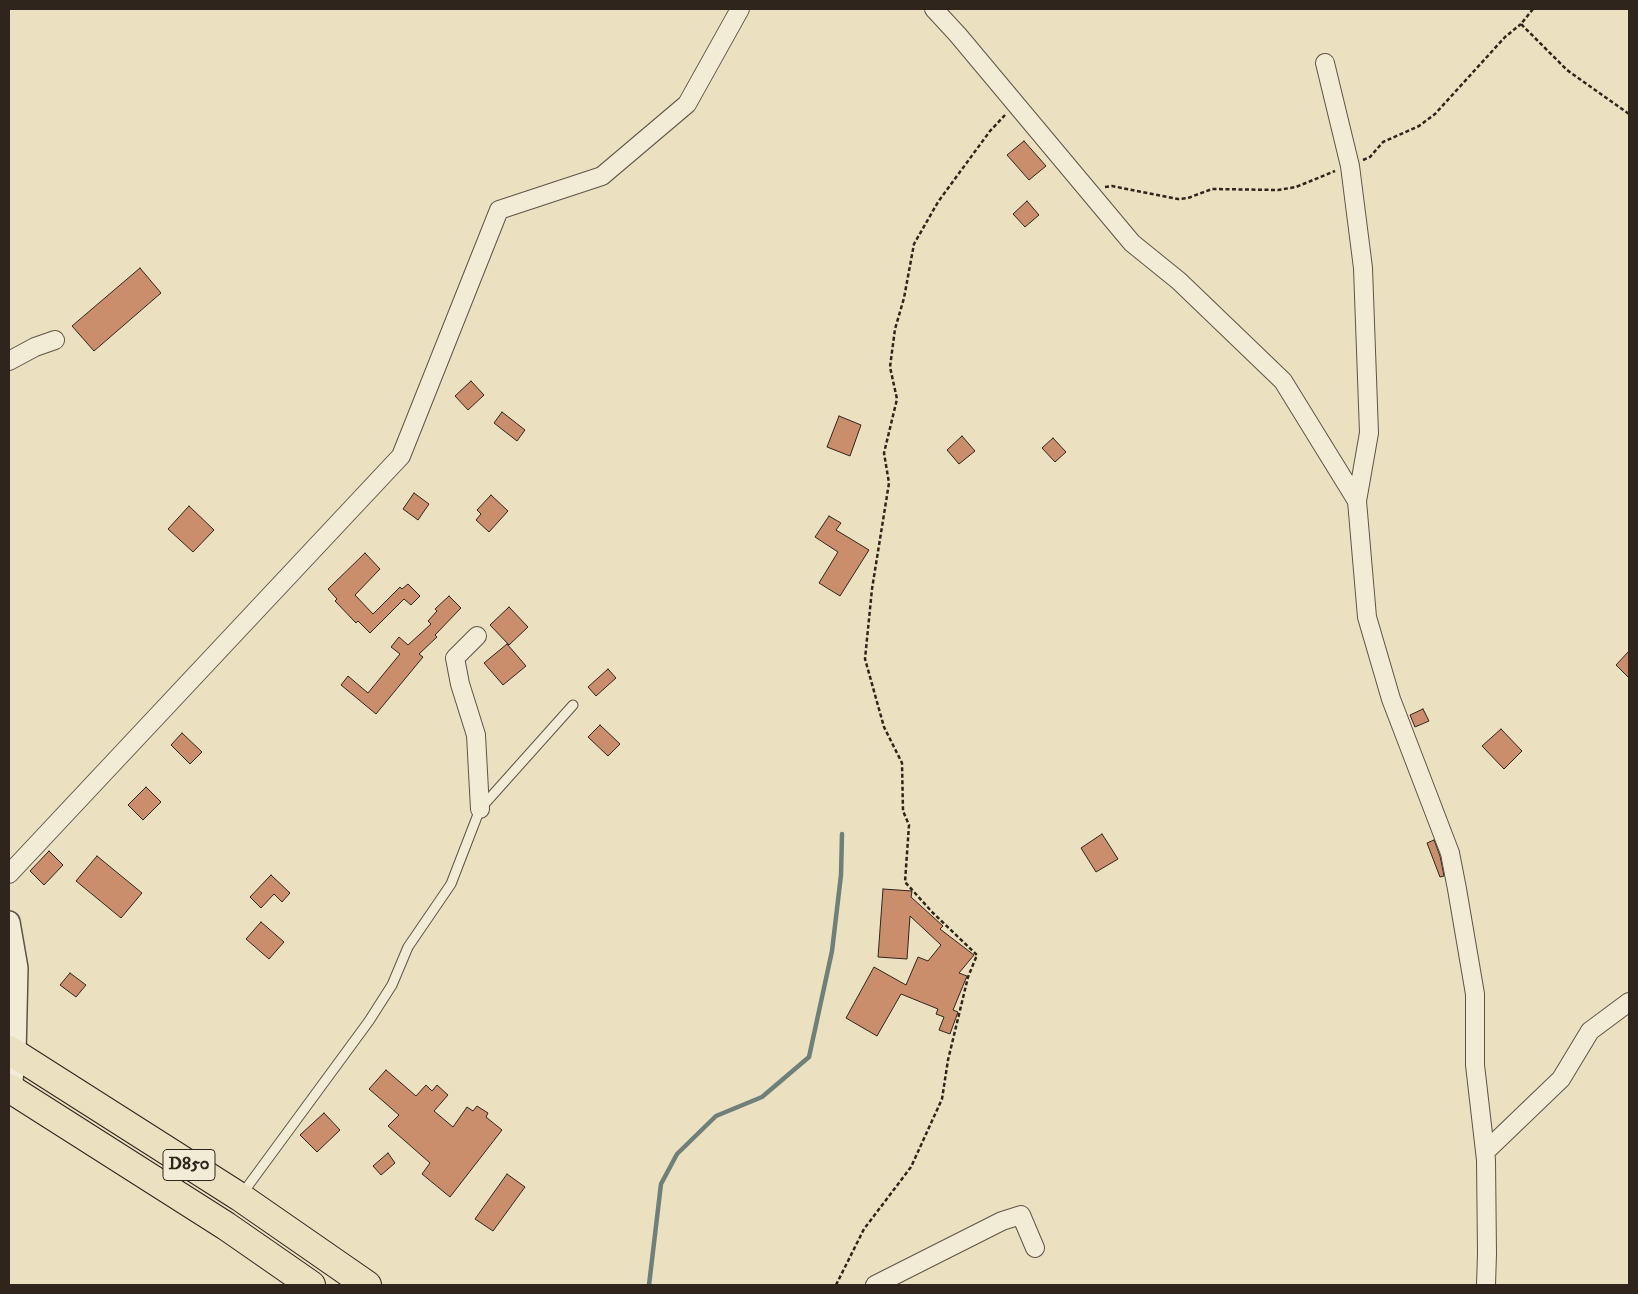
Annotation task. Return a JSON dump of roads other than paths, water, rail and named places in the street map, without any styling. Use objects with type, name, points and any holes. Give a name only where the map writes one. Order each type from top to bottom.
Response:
[{"type":"highway","name":"D850","points":[[12,1052],[240,1197],[367,1285]]},
{"type":"highway","name":"D850","points":[[9,1091],[226,1226],[311,1285]]},
{"type":"street","points":[[9,874],[401,456],[499,210],[602,176],[687,104],[740,9]]},
{"type":"street","points":[[934,9],[958,34],[1132,243],[1179,281],[1283,381],[1357,501]]},
{"type":"street","points":[[1325,63],[1350,166],[1363,268],[1369,433],[1357,501],[1367,617],[1391,700],[1450,853],[1457,889],[1475,994],[1475,1065],[1485,1152],[1486,1285]]},
{"type":"street","points":[[9,361],[35,347],[55,340]]},
{"type":"street","points":[[476,636],[454,658],[476,735],[480,809]]},
{"type":"street","points":[[9,922],[17,968],[9,1091]]},
{"type":"street","points":[[1485,1152],[1561,1079],[1590,1031],[1629,1002]]},
{"type":"street","points":[[875,1285],[1002,1221],[1021,1215],[1034,1248]]},
{"type":"lane","points":[[240,1197],[369,1022],[392,986],[408,948],[451,884],[480,809],[573,705]]},
{"type":"waterway","points":[[649,1285],[661,1184],[677,1154],[716,1116],[762,1097],[809,1057],[832,951],[841,875],[842,834]]}]
